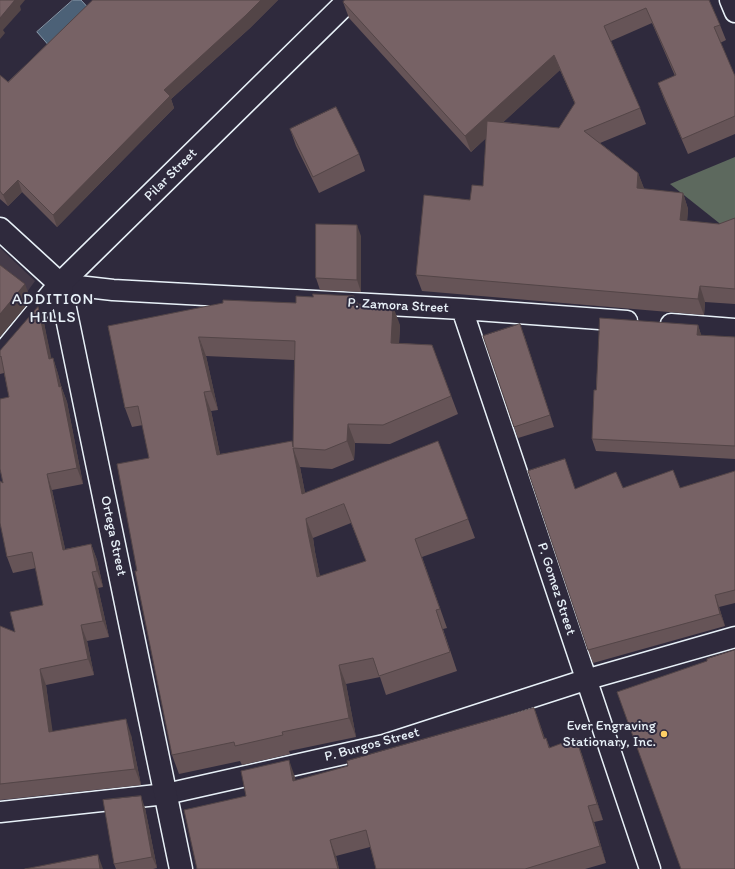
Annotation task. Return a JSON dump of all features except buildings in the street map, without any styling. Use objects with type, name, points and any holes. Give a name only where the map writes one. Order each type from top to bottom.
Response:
[{"type":"street","name":"Pilar Street","points":[[0,357],[60,284],[349,0]]},
{"type":"street","points":[[730,0],[735,12]]},
{"type":"street","points":[[0,229],[60,284]]},
{"type":"street","name":"P. Zamora Street","points":[[60,284],[113,290],[462,309],[735,329]]},
{"type":"street","name":"Ortega Street","points":[[60,284],[181,869]]},
{"type":"street","name":"P. Gomez Street","points":[[462,309],[520,471],[585,680],[650,869]]},
{"type":"street","name":"P. Burgos Street","points":[[0,812],[166,794],[384,744],[585,680],[735,637]]},
{"type":"shaded area","points":[[0,248],[35,281],[0,329]]},
{"type":"green space","points":[[735,157],[735,233],[733,234],[670,184]]},
{"type":"water","points":[[73,0],[81,0],[92,12],[51,48],[37,32]]},
{"type":"place","name":"Ever Engraving Stationary, Inc.","points":[[664,734]]},
{"type":"district","name":"ADDITION HILLS","points":[[53,309]]}]
